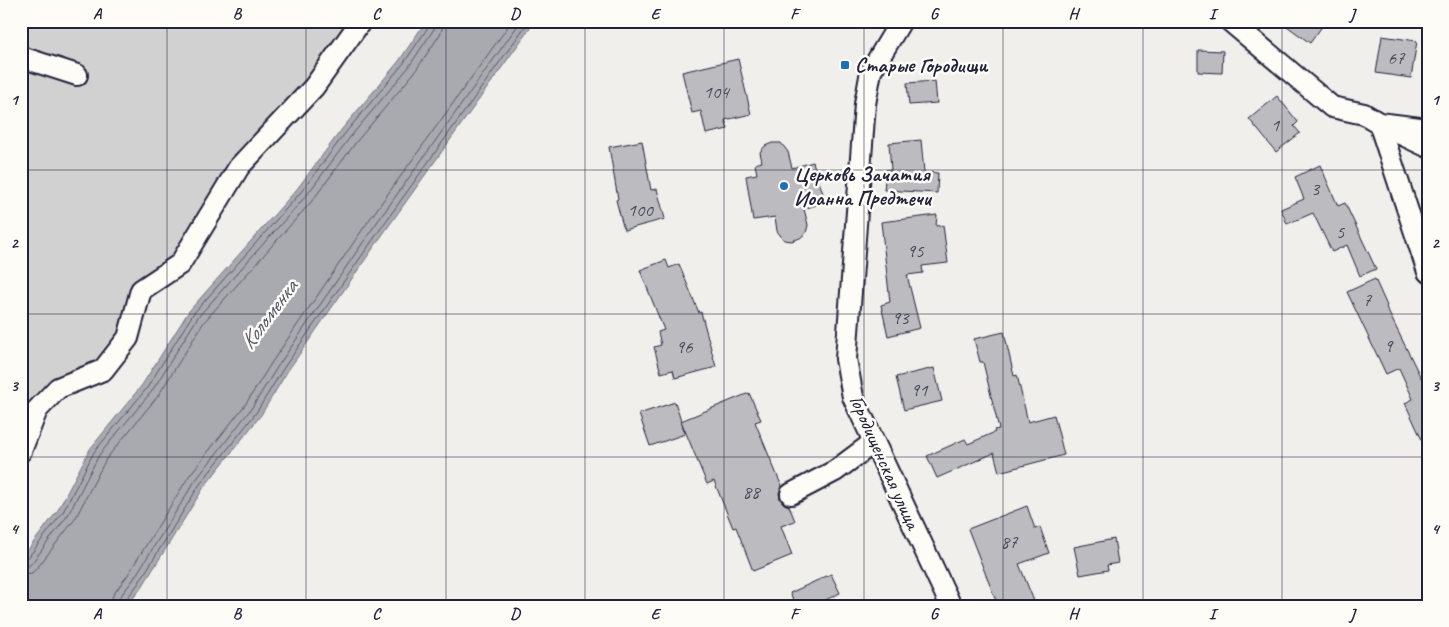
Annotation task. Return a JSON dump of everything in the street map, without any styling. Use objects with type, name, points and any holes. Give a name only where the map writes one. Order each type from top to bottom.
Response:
[{"type":"street","points":[[21,450],[37,410],[58,388],[103,370],[128,338],[141,290],[180,264],[239,166],[314,87],[361,21]]},
{"type":"street","name":"Городищенская улица","points":[[901,21],[871,71],[865,104],[846,359],[853,397],[951,606]]},
{"type":"street","points":[[1230,21],[1332,107],[1364,114],[1428,147]]},
{"type":"street","points":[[21,57],[77,75]]},
{"type":"street","points":[[1380,123],[1428,129]]},
{"type":"street","points":[[1380,123],[1428,272]]},
{"type":"street","points":[[791,494],[835,471],[874,442]]},
{"type":"shaded area","points":[[21,21],[361,21],[239,167],[180,264],[141,290],[103,370],[58,388],[21,451]]},
{"type":"water","name":"Коломенка","points":[[426,21],[535,21],[287,372],[261,415],[204,487],[142,587],[127,606],[21,606],[21,559],[58,510],[90,449],[142,385],[189,311],[297,189],[342,129],[399,61]]},
{"type":"building","points":[[1280,21],[1326,21],[1310,43]]},
{"type":"building","points":[[1382,36],[1417,41],[1411,78],[1376,73]]},
{"type":"building","points":[[1198,50],[1223,51],[1222,73],[1198,72]]},
{"type":"building","points":[[738,59],[751,114],[725,120],[728,129],[706,134],[701,111],[692,113],[682,72]]},
{"type":"building","points":[[935,81],[937,103],[909,105],[907,83]]},
{"type":"building","points":[[1277,96],[1298,122],[1294,126],[1300,133],[1276,152],[1249,119]]},
{"type":"building","points":[[921,140],[924,172],[938,173],[937,193],[884,190],[886,170],[891,170],[889,143]]},
{"type":"building","points":[[642,141],[651,190],[657,189],[665,219],[624,230],[616,200],[618,199],[609,147]]},
{"type":"building","name":"Церковь Зачатия Иоанна Предтечи","points":[[772,143],[781,143],[788,152],[792,168],[813,162],[824,197],[816,205],[804,209],[808,225],[806,233],[792,241],[784,240],[777,231],[775,217],[753,220],[746,176],[757,174],[755,164],[762,162],[760,152],[765,146]]},
{"type":"building","points":[[1320,165],[1338,206],[1345,203],[1376,269],[1360,276],[1347,245],[1332,252],[1313,213],[1287,224],[1281,209],[1304,199],[1295,177]]},
{"type":"building","points":[[937,215],[936,226],[943,225],[948,263],[922,266],[923,273],[907,275],[920,328],[888,336],[881,305],[890,302],[881,222]]},
{"type":"building","points":[[666,260],[669,268],[679,264],[699,313],[701,312],[716,367],[675,378],[673,370],[661,373],[654,347],[661,345],[658,332],[664,330],[640,270]]},
{"type":"building","points":[[1375,279],[1386,307],[1421,378],[1428,375],[1428,453],[1405,403],[1413,399],[1399,368],[1386,374],[1347,292]]},
{"type":"building","points":[[1004,332],[1014,376],[1017,375],[1028,422],[1054,415],[1064,455],[999,472],[994,453],[937,478],[927,456],[965,439],[968,444],[999,429],[983,362],[980,362],[974,339]]},
{"type":"building","points":[[934,368],[942,401],[904,410],[896,377]]},
{"type":"building","points":[[749,393],[761,420],[755,422],[782,487],[779,493],[780,499],[789,506],[795,521],[781,526],[792,555],[753,571],[736,527],[733,528],[714,481],[707,484],[681,421]]},
{"type":"building","points":[[675,402],[685,434],[650,446],[639,414]]},
{"type":"building","points":[[1027,506],[1035,529],[1040,527],[1049,553],[1019,564],[1036,606],[998,606],[968,529]]},
{"type":"building","points":[[1114,539],[1118,563],[1107,565],[1108,570],[1080,575],[1074,547]]},
{"type":"building","points":[[831,574],[840,593],[813,606],[796,606],[790,593]]},
{"type":"place","name":"Старые Городищи","points":[[845,65]]},
{"type":"place","name":"Церковь Зачатия Иоанна Предтечи","points":[[784,186]]}]
